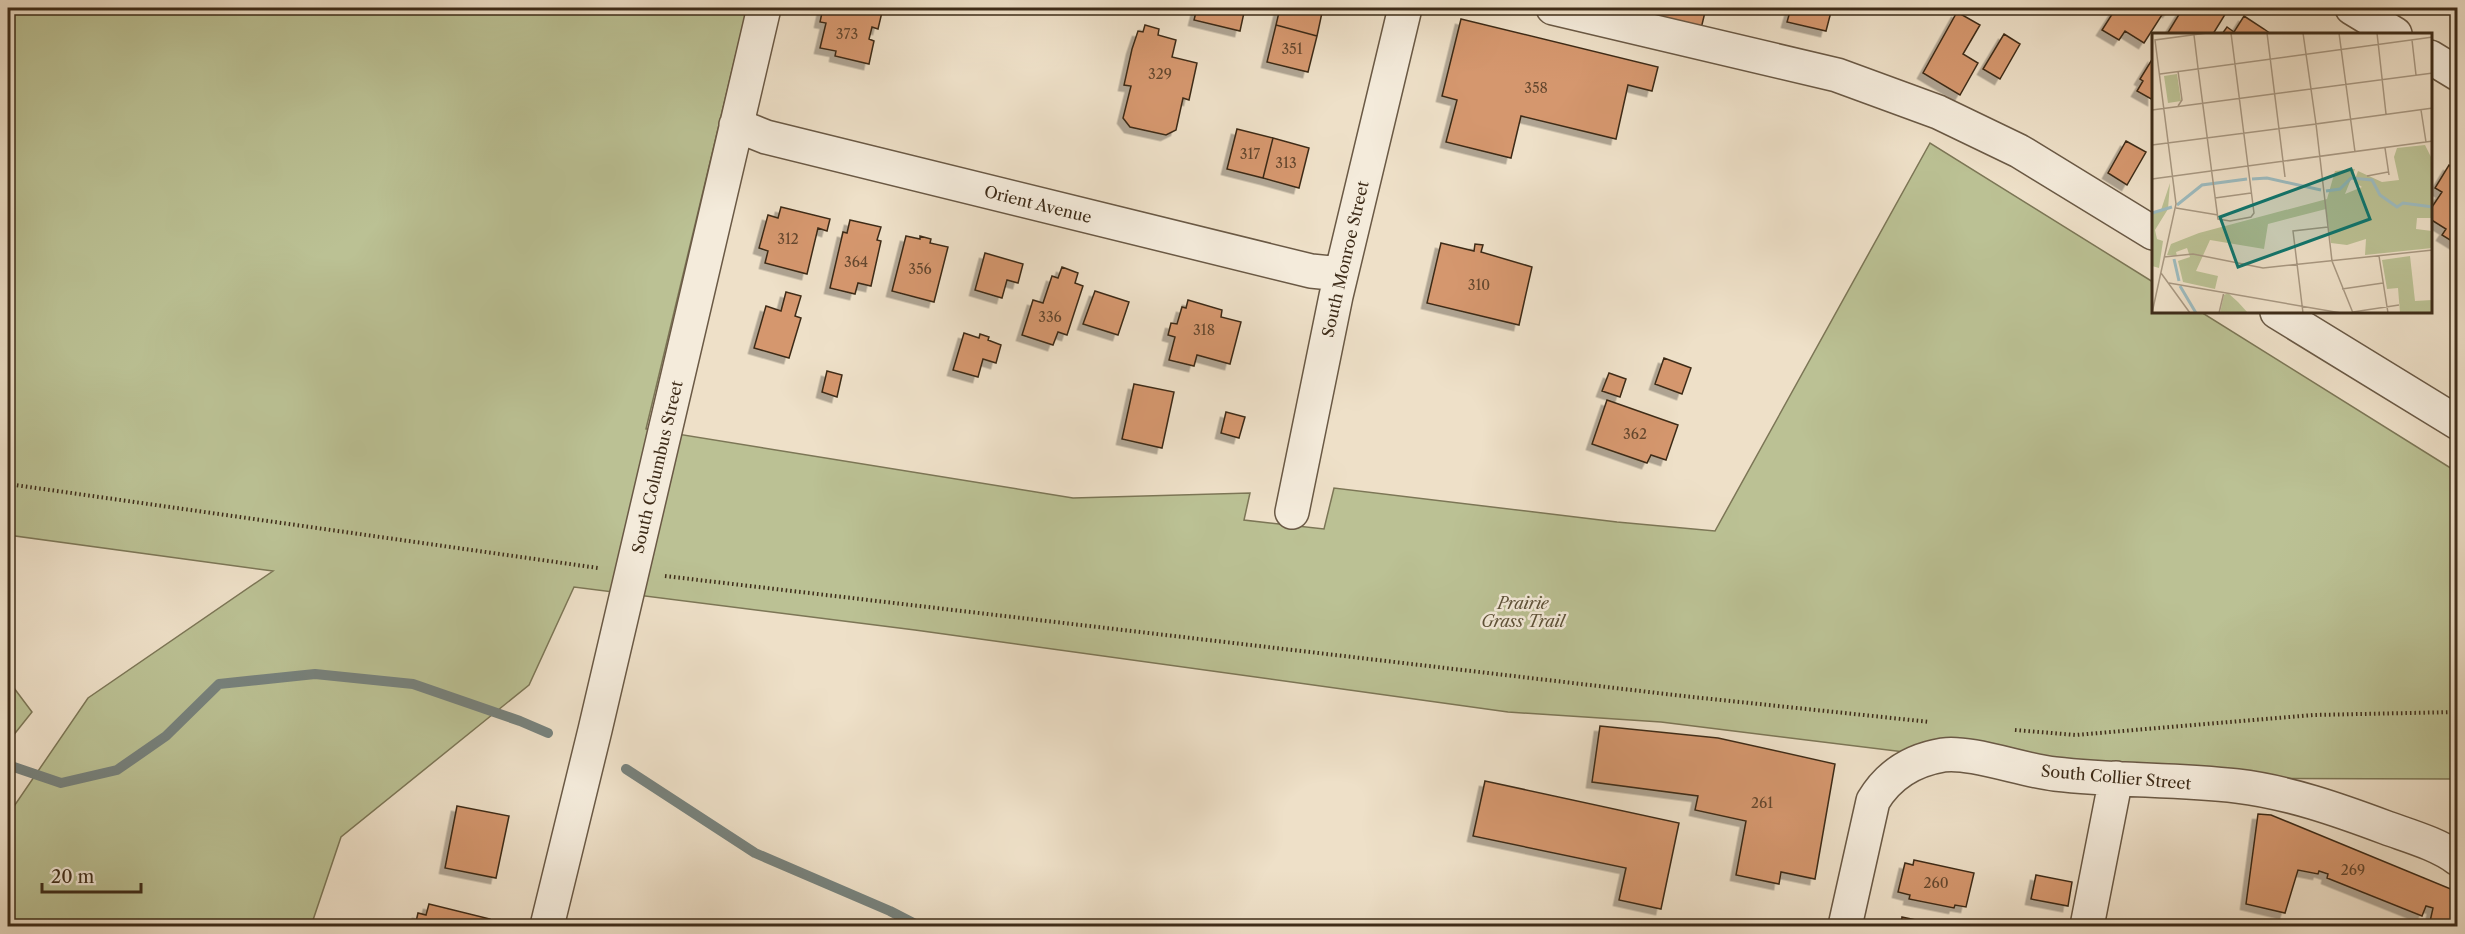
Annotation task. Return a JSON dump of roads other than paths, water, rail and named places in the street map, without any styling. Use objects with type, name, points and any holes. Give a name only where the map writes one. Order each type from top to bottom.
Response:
[{"type":"street","name":"South Columbus Street","points":[[547,927],[764,8]]},
{"type":"street","name":"South Monroe Street","points":[[1292,512],[1341,274],[1405,8]]},
{"type":"street","points":[[1553,8],[1837,75],[1930,108],[2019,151],[2152,232]]},
{"type":"street","points":[[2352,8],[2393,33]]},
{"type":"street","points":[[2432,58],[2457,74]]},
{"type":"street","name":"Orient Avenue","points":[[736,125],[766,137],[1311,271],[1341,274]]},
{"type":"street","points":[[2280,314],[2457,423]]},
{"type":"street","name":"South Collier Street","points":[[1845,927],[1873,801],[1879,791],[1899,771],[1922,759],[1946,754],[2054,774],[2237,786],[2269,791],[2366,820],[2415,838],[2457,859]]},
{"type":"street","points":[[2087,927],[2116,778]]},
{"type":"waterway","points":[[8,765],[61,783],[117,770],[166,736],[219,684],[315,674],[413,684],[548,733]]},
{"type":"waterway","points":[[626,769],[755,853],[890,911],[919,926]]},
{"type":"park label","name":"Prairie Grass Trail","points":[[1523,612]]}]
